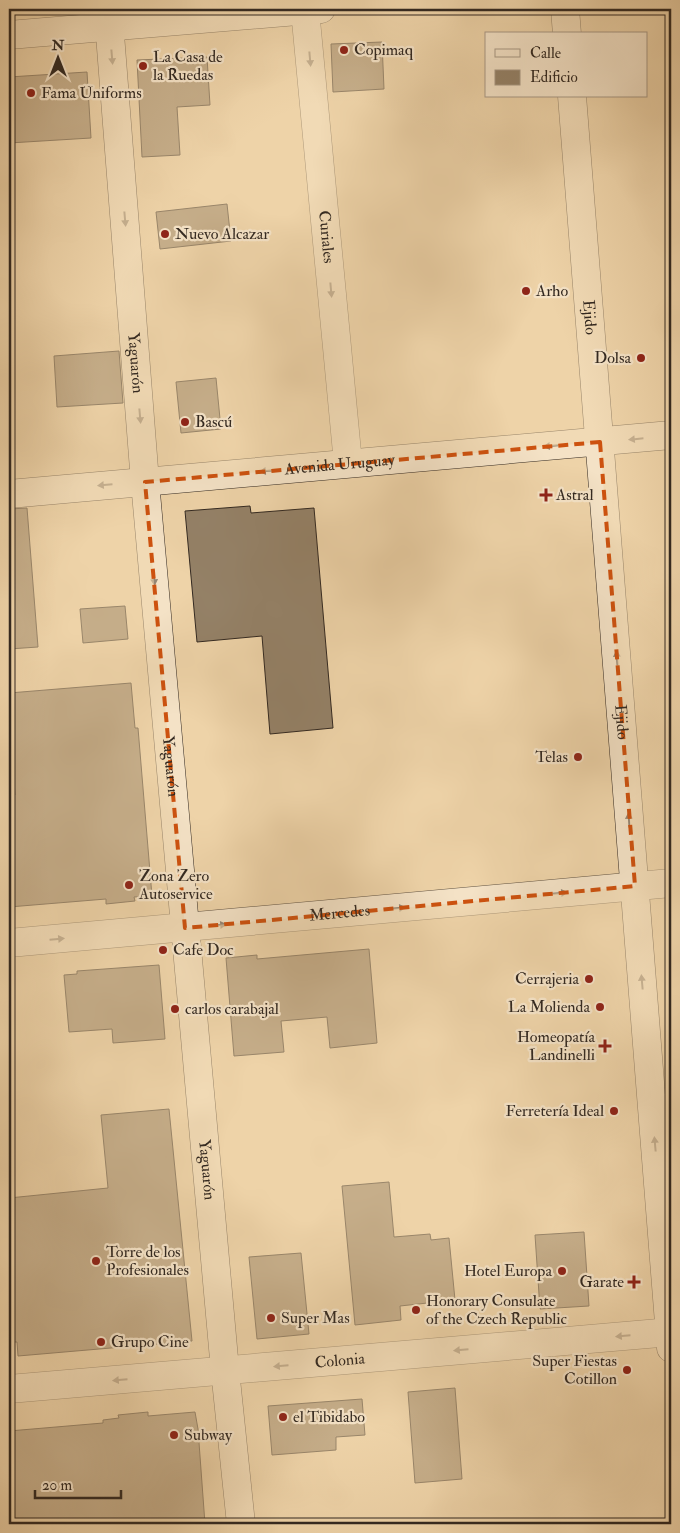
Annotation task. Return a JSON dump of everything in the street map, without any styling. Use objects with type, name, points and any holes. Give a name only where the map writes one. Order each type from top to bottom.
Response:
[{"type":"street","points":[[9,35],[109,17],[313,9]]},
{"type":"street","name":"Curiales","points":[[313,9],[348,463]]},
{"type":"street","points":[[565,9],[567,32]]},
{"type":"street","name":"Yaguarón","points":[[109,17],[145,482],[225,1370],[241,1524]]},
{"type":"street","name":"Ejido","points":[[572,98],[671,1338]]},
{"type":"street","name":"Avenida Uruguay","points":[[9,494],[671,435]]},
{"type":"street","name":"Mercedes","points":[[9,943],[671,883]]},
{"type":"street","name":"Colonia","points":[[9,1389],[225,1370],[671,1338]]},
{"type":"highlighted area","points":[[600,442],[635,886],[185,928],[145,482]]},
{"type":"building","points":[[382,42],[384,89],[333,92],[331,44]]},
{"type":"building","points":[[207,57],[210,105],[177,107],[180,155],[142,157],[137,60]]},
{"type":"building","points":[[87,72],[91,138],[9,143],[9,77]]},
{"type":"building","points":[[227,204],[231,241],[160,249],[156,212]]},
{"type":"building","points":[[119,351],[123,403],[57,407],[54,356]]},
{"type":"building","points":[[216,378],[221,429],[181,433],[176,382]]},
{"type":"building","points":[[250,506],[251,513],[314,508],[333,728],[270,734],[262,636],[197,642],[185,511]]},
{"type":"building","points":[[27,508],[38,647],[9,649],[9,509]]},
{"type":"building","points":[[125,606],[128,639],[83,643],[80,609]]},
{"type":"building","points":[[131,683],[135,728],[138,728],[152,896],[134,897],[135,901],[106,904],[106,899],[9,907],[9,795],[15,795],[11,740],[9,740],[9,693]]},
{"type":"building","points":[[369,949],[377,1043],[330,1048],[327,1017],[281,1021],[284,1052],[234,1056],[226,958],[257,955],[257,959]]},
{"type":"building","points":[[159,965],[165,1039],[113,1043],[112,1029],[69,1032],[64,975],[77,974],[77,971]]},
{"type":"building","name":"Torre de los Profesionales","points":[[169,1109],[192,1341],[18,1356],[17,1342],[9,1342],[9,1198],[108,1188],[101,1115]]},
{"type":"building","points":[[389,1182],[394,1237],[430,1234],[431,1240],[449,1238],[455,1300],[400,1306],[401,1320],[355,1325],[342,1186]]},
{"type":"building","name":"Hotel Europa","points":[[584,1232],[589,1306],[540,1309],[535,1235]]},
{"type":"building","points":[[301,1253],[309,1334],[257,1339],[249,1257]]},
{"type":"building","points":[[455,1388],[462,1479],[415,1483],[408,1392]]},
{"type":"building","points":[[362,1399],[365,1435],[336,1437],[336,1450],[272,1455],[268,1406]]},
{"type":"building","points":[[148,1412],[148,1416],[195,1412],[205,1524],[9,1524],[9,1431],[103,1423],[103,1420],[119,1418],[118,1415]]},
{"type":"place","name":"Copimaq","points":[[344,50]]},
{"type":"place","name":"La Casa de la Ruedas","points":[[143,66]]},
{"type":"place","name":"Fama Uniforms","points":[[31,93]]},
{"type":"place","name":"Nuevo Alcazar","points":[[165,234]]},
{"type":"place","name":"Arho","points":[[526,291]]},
{"type":"place","name":"Dolsa","points":[[641,358]]},
{"type":"place","name":"Bascú","points":[[185,422]]},
{"type":"place","name":"Astral","points":[[546,495]]},
{"type":"place","name":"Telas","points":[[578,757]]},
{"type":"place","name":"Zona Zero Autoservice","points":[[129,885]]},
{"type":"place","name":"Cafe Doc","points":[[163,950]]},
{"type":"place","name":"Cerrajeria","points":[[589,979]]},
{"type":"place","name":"La Molienda","points":[[600,1007]]},
{"type":"place","name":"carlos carabajal","points":[[175,1009]]},
{"type":"place","name":"Homeopatía Landinelli","points":[[605,1046]]},
{"type":"place","name":"Ferretería Ideal","points":[[614,1111]]},
{"type":"place","name":"Torre de los Profesionales","points":[[96,1261]]},
{"type":"place","name":"Hotel Europa","points":[[562,1271]]},
{"type":"place","name":"Garate","points":[[634,1282]]},
{"type":"place","name":"Honorary Consulate of the Czech Republic","points":[[416,1310]]},
{"type":"place","name":"Super Mas","points":[[271,1318]]},
{"type":"place","name":"Grupo Cine","points":[[101,1342]]},
{"type":"place","name":"Super Fiestas Cotillon","points":[[627,1370]]},
{"type":"place","name":"el Tibidabo","points":[[283,1417]]},
{"type":"place","name":"Subway","points":[[174,1435]]}]
